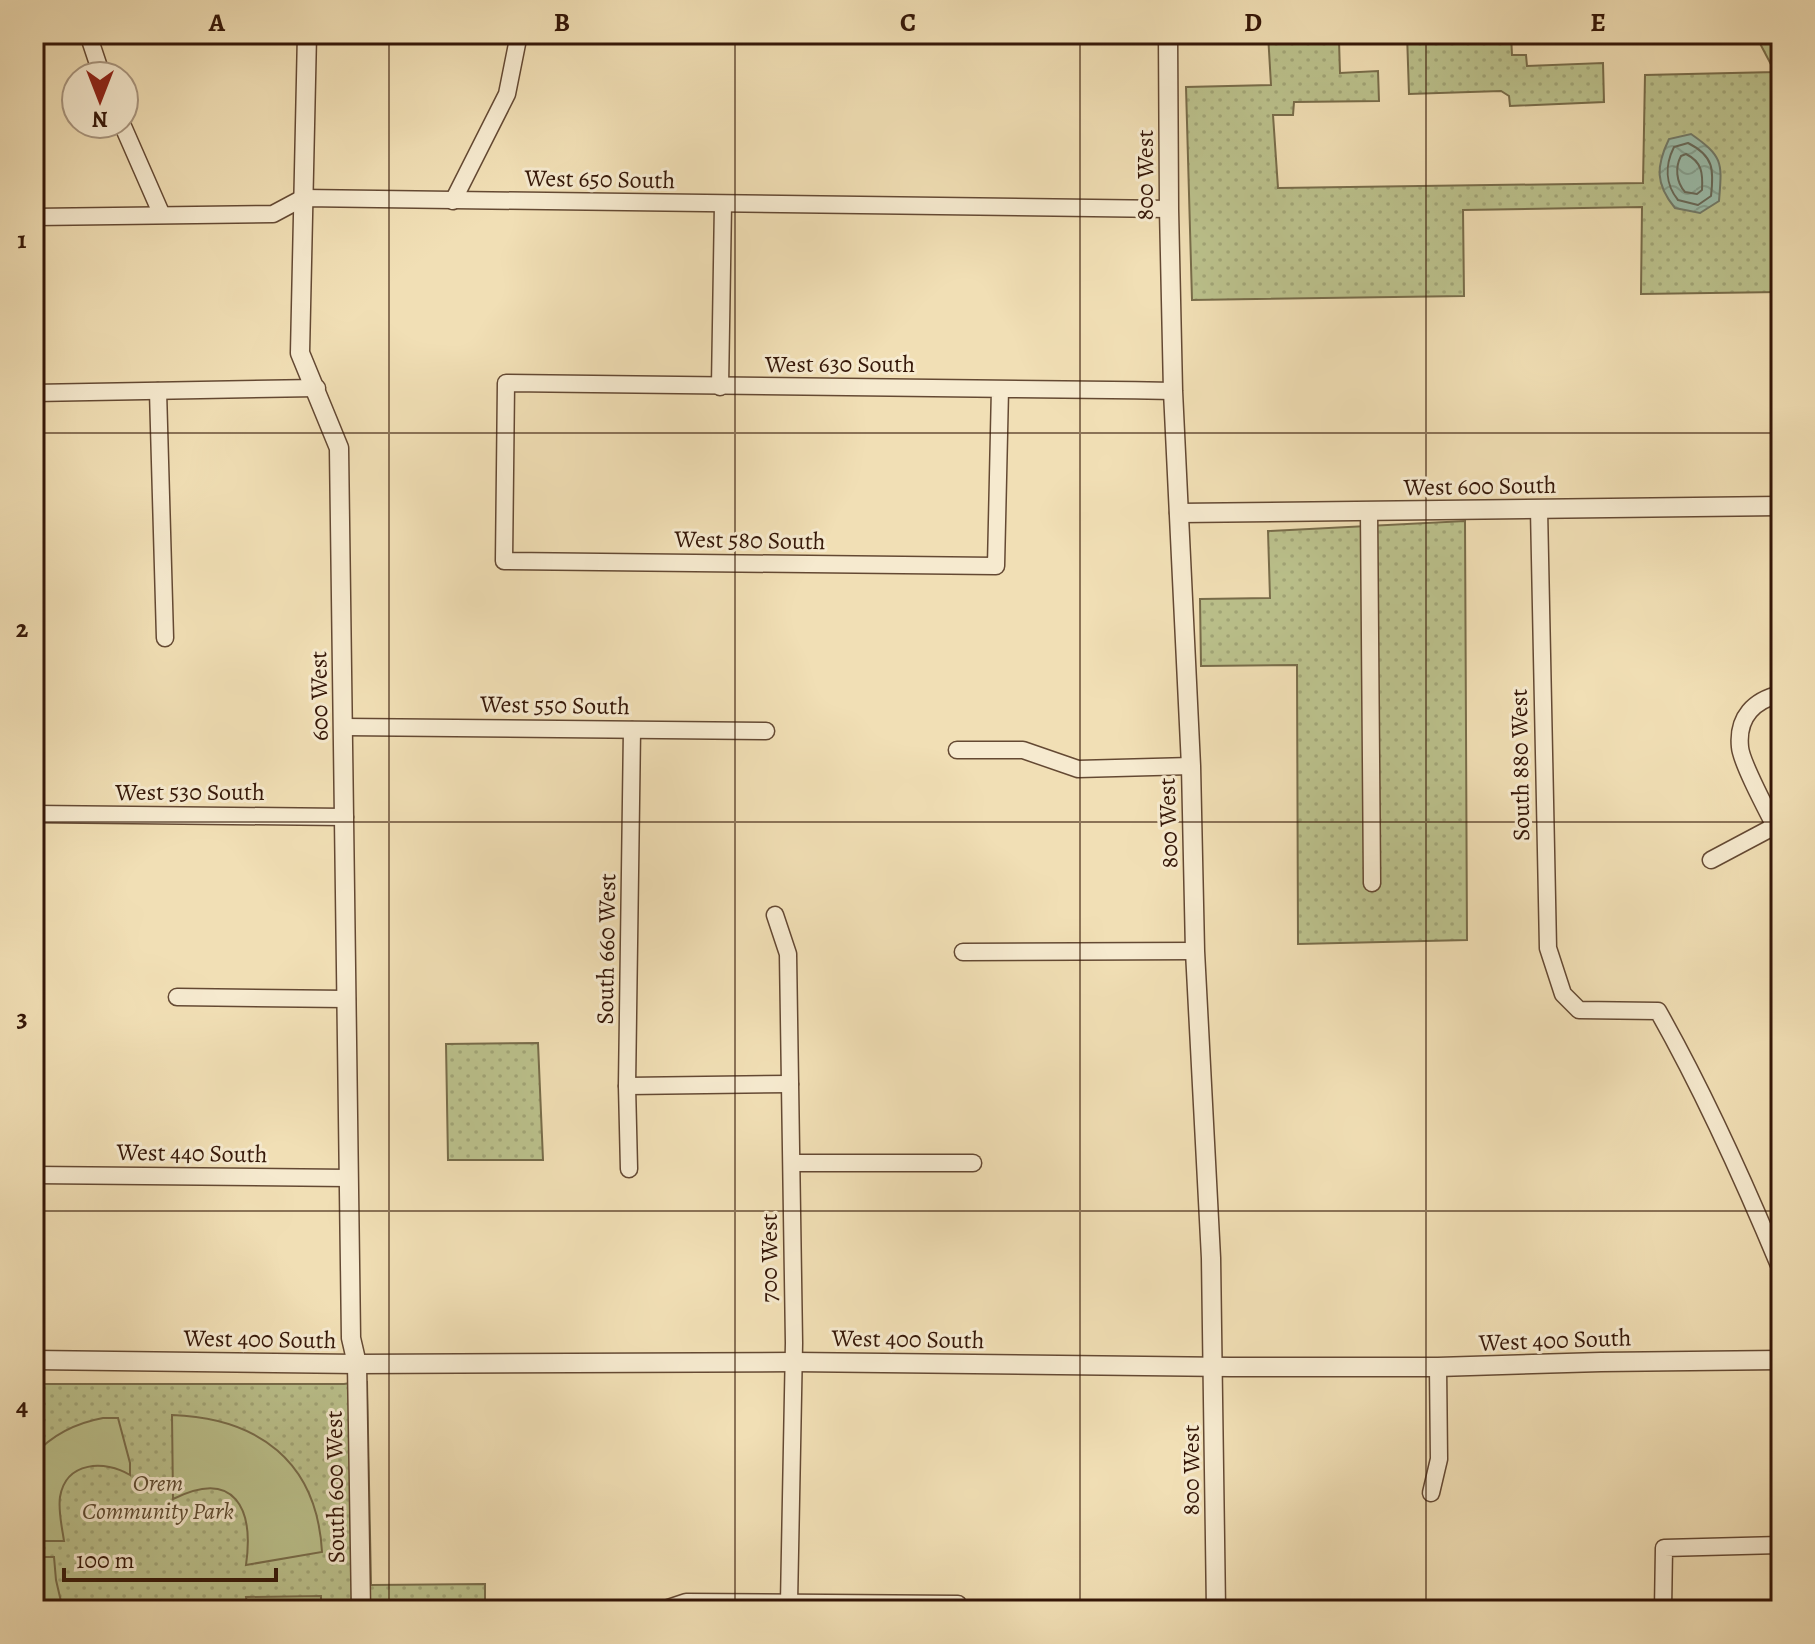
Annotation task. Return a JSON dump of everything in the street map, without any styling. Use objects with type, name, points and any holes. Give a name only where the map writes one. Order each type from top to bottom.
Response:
[{"type":"street","points":[[88,34],[97,60]]},
{"type":"street","name":"600 West","points":[[307,34],[300,353],[317,388],[339,448],[351,1338],[357,1364]]},
{"type":"street","points":[[453,201],[507,94],[519,34]]},
{"type":"street","name":"800 West","points":[[1168,34],[1173,391],[1215,1367],[1216,1610]]},
{"type":"street","points":[[129,140],[161,213]]},
{"type":"street","name":"West 650 South","points":[[34,217],[161,213],[273,214],[303,198],[1169,209]]},
{"type":"street","points":[[720,387],[723,204]]},
{"type":"street","name":"West 630 South","points":[[504,561],[506,383],[1173,391]]},
{"type":"street","points":[[34,393],[317,388]]},
{"type":"street","name":"West 580 South","points":[[504,561],[996,566],[1000,389]]},
{"type":"street","points":[[158,391],[165,638]]},
{"type":"street","name":"West 600 South","points":[[1179,513],[1781,506]]},
{"type":"street","name":"South 880 West","points":[[1539,509],[1548,948],[1563,994],[1579,1010],[1658,1011],[1690,1066],[1781,1270]]},
{"type":"street","points":[[1369,511],[1372,883]]},
{"type":"street","points":[[1711,860],[1778,832],[1740,749],[1741,728],[1749,712],[1763,698],[1781,694]]},
{"type":"street","name":"West 550 South","points":[[344,727],[766,731]]},
{"type":"street","name":"South 660 West","points":[[629,1169],[627,1086],[632,730]]},
{"type":"street","points":[[957,750],[1023,750],[1078,769],[1191,766]]},
{"type":"street","name":"West 530 South","points":[[34,814],[345,817]]},
{"type":"street","name":"700 West","points":[[775,915],[788,954],[794,1362],[789,1603]]},
{"type":"street","points":[[963,952],[1195,951]]},
{"type":"street","points":[[177,997],[347,999]]},
{"type":"street","points":[[627,1086],[790,1084]]},
{"type":"street","points":[[792,1163],[973,1163]]},
{"type":"street","name":"West 440 South","points":[[34,1175],[349,1178]]},
{"type":"street","name":"West 400 South","points":[[34,1360],[357,1364],[794,1362],[1215,1367],[1438,1367],[1781,1360]]},
{"type":"street","name":"South 600 West","points":[[357,1364],[361,1610]]},
{"type":"street","points":[[1431,1493],[1439,1459],[1438,1367]]},
{"type":"street","points":[[1663,1610],[1664,1548],[1781,1545]]},
{"type":"street","points":[[662,1610],[686,1602],[958,1604]]},
{"type":"green space","points":[[1268,34],[1289,34],[1290,41],[1339,41],[1340,73],[1378,71],[1379,101],[1294,102],[1293,115],[1273,115],[1278,188],[1643,183],[1645,75],[1775,72],[1755,34],[1781,34],[1781,292],[1641,294],[1642,207],[1463,210],[1464,296],[1192,300],[1186,87],[1271,85]]},
{"type":"green space","points":[[1407,34],[1511,34],[1512,55],[1526,55],[1527,66],[1603,63],[1604,102],[1510,106],[1509,96],[1501,91],[1409,94]]},
{"type":"green space","points":[[1465,521],[1467,940],[1298,944],[1297,665],[1201,666],[1200,599],[1270,598],[1268,531]]},
{"type":"green space","points":[[538,1043],[543,1160],[448,1160],[446,1044]]},
{"type":"green space","name":"Orem Community Park","points":[[367,1382],[371,1585],[485,1584],[485,1610],[34,1610],[34,1384]]},
{"type":"green space","points":[[172,1415],[231,1425],[277,1450],[295,1469],[309,1493],[318,1520],[322,1552],[246,1565],[247,1527],[236,1499],[225,1491],[212,1488],[173,1499]]},
{"type":"green space","points":[[103,1418],[118,1418],[130,1463],[130,1475],[109,1467],[78,1470],[64,1485],[60,1497],[64,1541],[34,1541],[34,1455],[66,1430]]},
{"type":"green space","points":[[34,1557],[54,1557],[63,1610],[34,1610]]},
{"type":"green space","points":[[321,1596],[321,1610],[248,1610],[246,1597]]},
{"type":"water","points":[[1691,134],[1715,155],[1720,169],[1719,201],[1700,213],[1675,208],[1664,191],[1660,175],[1669,139]]}]
